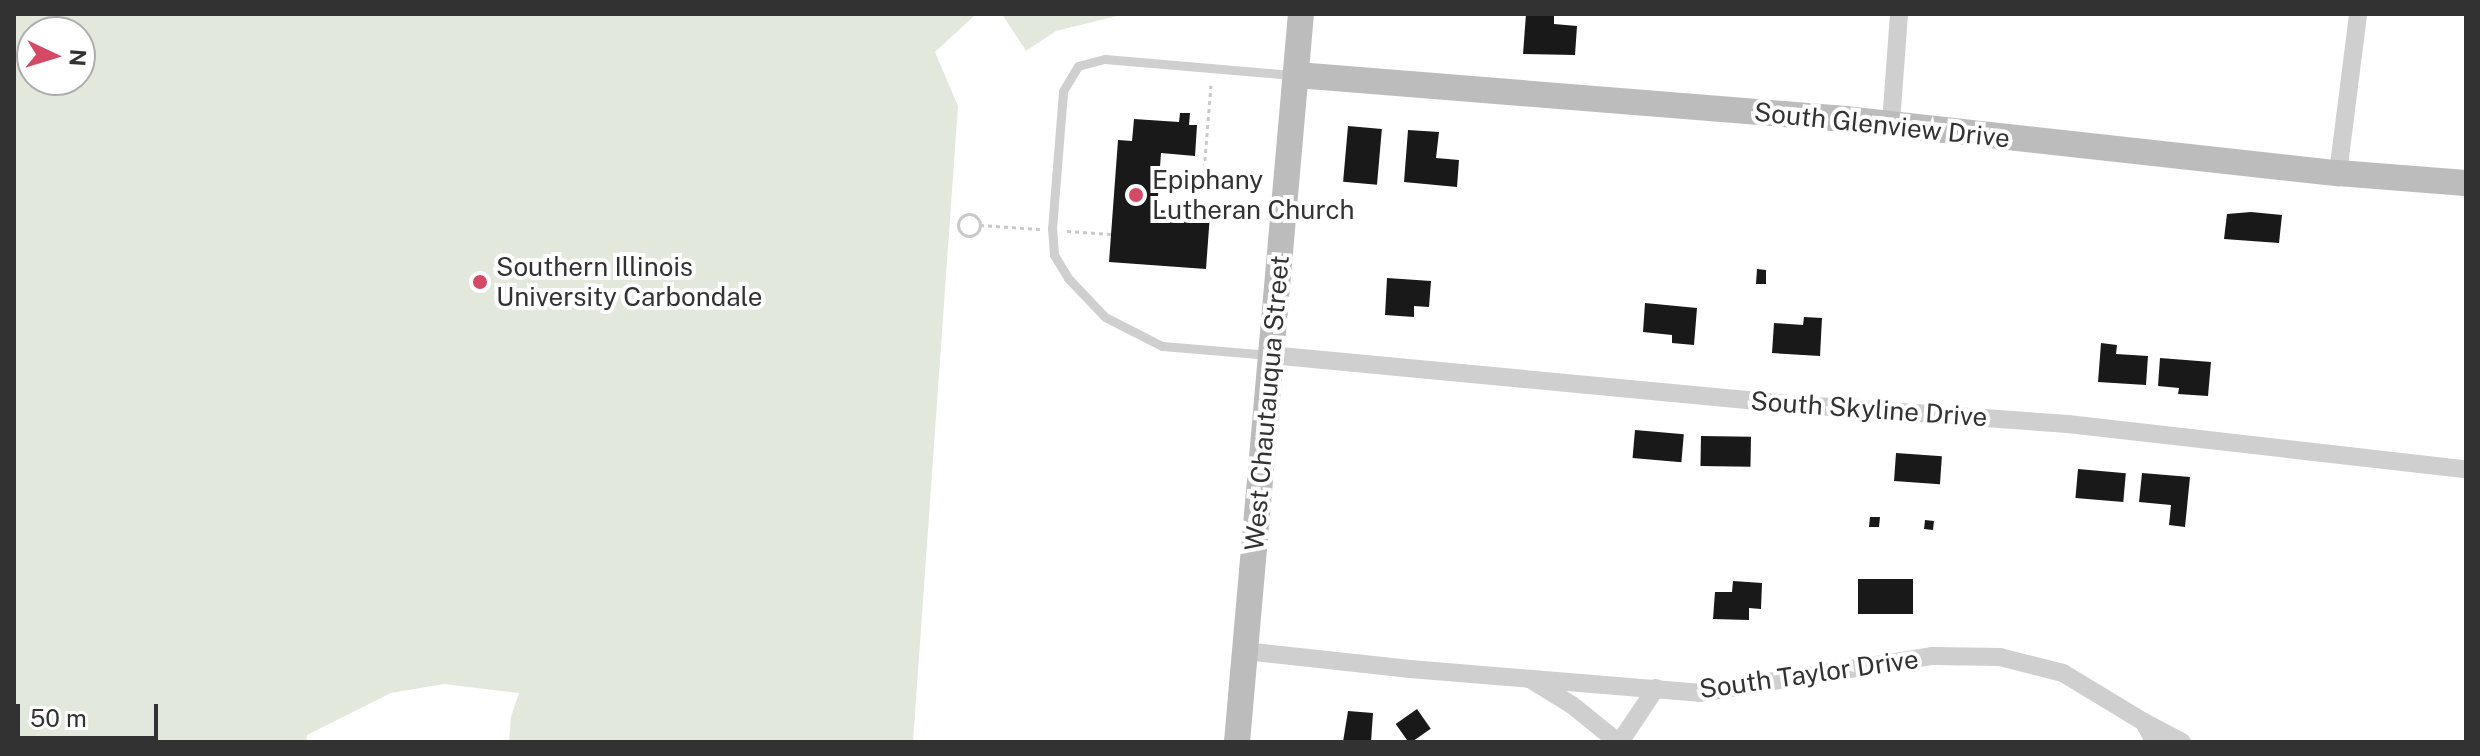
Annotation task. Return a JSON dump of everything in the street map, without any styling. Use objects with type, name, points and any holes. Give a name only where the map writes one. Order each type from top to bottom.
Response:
[{"type":"street","points":[[1891,123],[1899,14]]},
{"type":"street","points":[[2338,173],[2358,14]]},
{"type":"street","name":"West Chautauqua Street","points":[[1237,742],[1302,15]]},
{"type":"street","name":"South Glenview Drive","points":[[1297,75],[1891,123],[2338,173],[2466,183]]},
{"type":"street","name":"South Skyline Drive","points":[[1270,355],[1789,404],[2068,424],[2466,469]]},
{"type":"street","name":"South Taylor Drive","points":[[1245,651],[1699,693],[1933,656],[2000,657],[2063,673],[2182,742]]},
{"type":"street","points":[[1528,678],[1572,705],[1619,742],[1656,688]]},
{"type":"street","points":[[2144,722],[2154,742]]},
{"type":"lane","points":[[1270,355],[1162,346],[1105,317],[1068,278],[1054,255],[1052,229],[1063,91],[1078,66],[1105,59],[1297,75]]},
{"type":"path","points":[[1160,179],[1203,184],[1211,85]]},
{"type":"path","points":[[1172,212],[1174,181]]},
{"type":"path","points":[[968,213],[978,218],[980,225],[971,236],[961,233],[958,226],[959,219],[968,213]]},
{"type":"path","points":[[980,225],[1111,234]]},
{"type":"shaded area","name":"Southern Illinois University Carbondale","points":[[14,14],[976,14],[935,52],[958,106],[913,742],[509,742],[511,717],[519,693],[444,684],[391,693],[307,735],[306,742],[14,742]]},
{"type":"shaded area","points":[[1002,14],[1125,14],[1056,31],[1026,51]]},
{"type":"building","points":[[1526,14],[1554,14],[1554,24],[1577,26],[1575,55],[1523,54]]},
{"type":"building","name":"Epiphany Lutheran Church","points":[[1180,113],[1190,113],[1189,125],[1197,125],[1195,156],[1161,153],[1157,210],[1210,214],[1206,269],[1109,262],[1118,140],[1132,141],[1134,119],[1179,122]]},
{"type":"building","points":[[1348,126],[1382,129],[1377,185],[1343,182]]},
{"type":"building","points":[[1408,130],[1439,132],[1436,158],[1459,160],[1457,187],[1404,182]]},
{"type":"building","points":[[2251,212],[2282,215],[2279,243],[2224,239],[2227,214]]},
{"type":"building","points":[[1757,269],[1766,270],[1766,284],[1756,284]]},
{"type":"building","points":[[1387,278],[1431,281],[1429,307],[1414,306],[1414,317],[1385,315]]},
{"type":"building","points":[[1645,303],[1697,308],[1694,345],[1672,343],[1672,335],[1643,332]]},
{"type":"building","points":[[1804,317],[1822,318],[1820,356],[1772,353],[1774,323],[1803,325]]},
{"type":"building","points":[[2101,343],[2117,345],[2116,354],[2148,356],[2146,385],[2098,382]]},
{"type":"building","points":[[2160,358],[2211,362],[2208,396],[2178,394],[2179,388],[2158,386]]},
{"type":"building","points":[[1635,430],[1684,434],[1681,462],[1633,458]]},
{"type":"building","points":[[1701,436],[1751,437],[1750,467],[1700,466]]},
{"type":"building","points":[[1896,453],[1942,456],[1940,484],[1894,481]]},
{"type":"building","points":[[2078,469],[2126,473],[2123,502],[2075,498]]},
{"type":"building","points":[[2142,473],[2190,477],[2185,527],[2169,525],[2171,505],[2139,502]]},
{"type":"building","points":[[1870,517],[1880,517],[1879,527],[1869,527]]},
{"type":"building","points":[[1925,520],[1934,521],[1933,530],[1924,529]]},
{"type":"building","points":[[1858,579],[1913,579],[1913,614],[1858,614]]},
{"type":"building","points":[[1733,581],[1762,583],[1761,609],[1749,608],[1749,620],[1713,619],[1715,592],[1732,592]]},
{"type":"building","points":[[1417,709],[1431,729],[1408,742],[1396,724]]},
{"type":"building","points":[[1348,711],[1373,713],[1371,742],[1343,742]]},
{"type":"place","name":"Epiphany Lutheran Church","points":[[1136,195]]},
{"type":"place","name":"Southern Illinois University Carbondale","points":[[480,282]]}]
